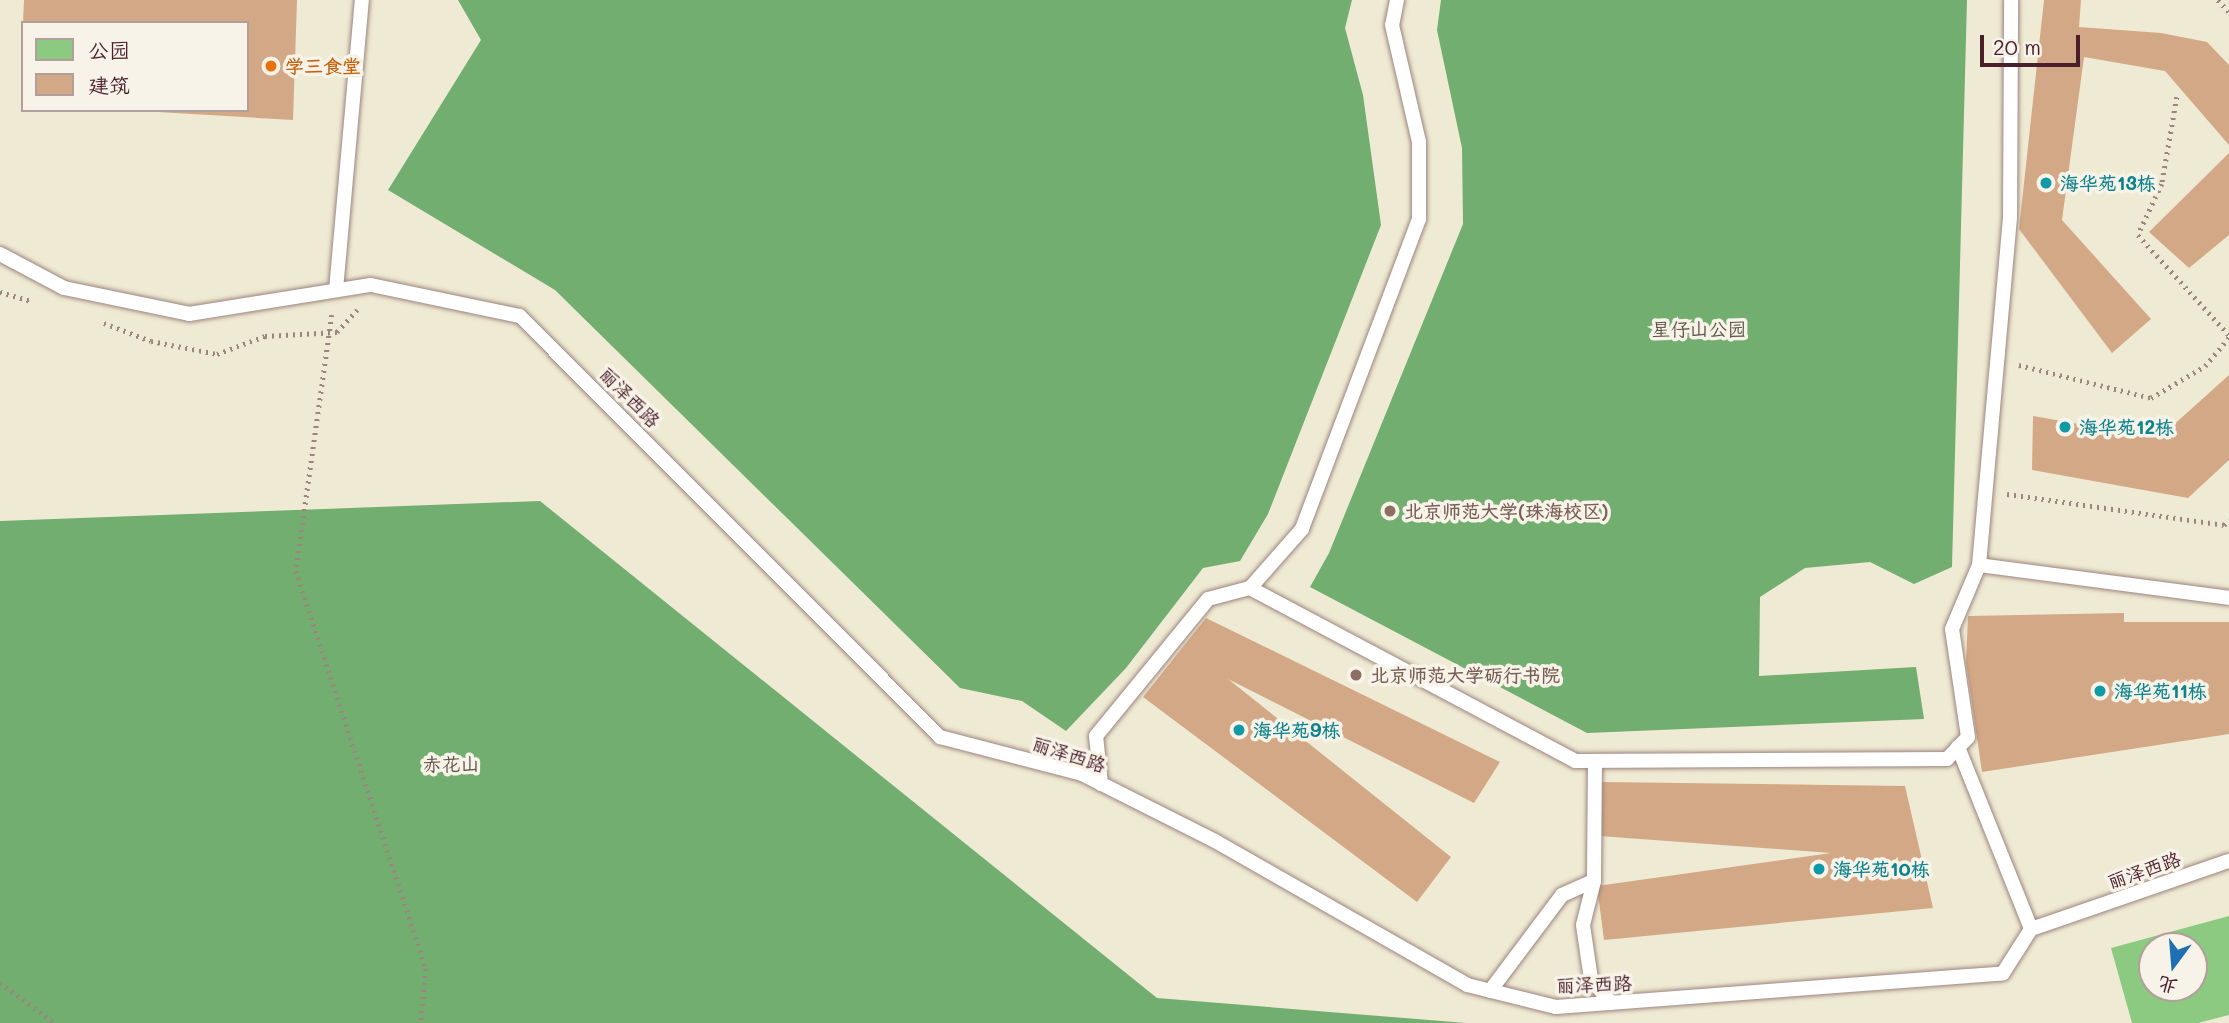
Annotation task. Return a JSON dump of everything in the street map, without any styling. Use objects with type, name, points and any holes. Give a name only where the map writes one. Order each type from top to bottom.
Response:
[{"type":"lane","points":[[336,290],[362,0]]},
{"type":"lane","points":[[1101,784],[1096,736],[1208,599],[1250,588],[1302,528],[1419,219],[1419,142],[1392,25],[1397,0]]},
{"type":"lane","points":[[1250,588],[1575,761],[1947,759],[1968,737],[1952,629],[1979,565],[1986,491],[2010,217],[2011,0]]},
{"type":"lane","name":"丽泽西路","points":[[0,254],[64,288],[189,314],[371,285],[520,316],[940,737],[1082,775],[1215,841],[1467,985],[1556,1007],[2003,973],[2031,929],[2229,861]]},
{"type":"lane","points":[[1979,565],[2229,598]]},
{"type":"lane","points":[[1958,747],[2031,929]]},
{"type":"lane","points":[[1595,761],[1594,881],[1583,925],[1591,979],[1611,1003]]},
{"type":"lane","points":[[1490,991],[1562,895],[1594,881]]},
{"type":"path","points":[[2218,0],[2229,12]]},
{"type":"path","points":[[1997,360],[2151,398],[2205,366],[2229,336],[2138,235],[2162,184],[2177,97]]},
{"type":"path","points":[[336,290],[296,570],[426,969],[421,1023]]},
{"type":"path","points":[[1986,491],[2224,525],[2229,520]]},
{"type":"path","points":[[0,983],[55,1023]]},
{"type":"green space","points":[[458,0],[1352,0],[1345,28],[1363,95],[1381,225],[1268,514],[1240,561],[1203,568],[1126,668],[1066,731],[1022,701],[960,688],[555,290],[388,190],[481,40]]},
{"type":"green space","name":"星仔山公园","points":[[1441,0],[1967,0],[1952,567],[1914,584],[1870,562],[1805,568],[1760,597],[1759,676],[1916,667],[1924,719],[1587,733],[1310,587],[1329,553],[1463,224],[1462,148],[1437,30]]},
{"type":"green space","name":"赤花山","points":[[540,501],[1157,998],[1466,1023],[0,1023],[0,521]]},
{"type":"green space","points":[[2229,916],[2229,1015],[2198,1023],[2132,1023],[2111,948],[2138,941],[2138,1002],[2208,1002],[2208,932],[2170,932]]},
{"type":"building","name":"学三食堂","points":[[24,0],[297,0],[293,120],[158,112],[248,112],[248,21],[23,21]]},
{"type":"building","name":"海华苑13栋","points":[[2044,0],[2081,0],[2079,27],[2161,33],[2207,42],[2229,65],[2229,145],[2165,71],[2084,57],[2062,220],[2151,319],[2112,353],[2019,229]]},
{"type":"building","name":"海华苑13栋","points":[[2229,153],[2229,235],[2189,268],[2149,232]]},
{"type":"building","name":"海华苑12栋","points":[[2229,375],[2229,460],[2188,498],[2032,470],[2033,416],[2159,438]]},
{"type":"building","name":"海华苑11栋","points":[[2124,613],[2124,622],[2229,622],[2229,734],[1982,772],[1966,663],[1968,616]]},
{"type":"building","name":"海华苑9栋","points":[[1206,618],[1500,762],[1474,803],[1228,679],[1451,857],[1417,902],[1143,697]]},
{"type":"building","name":"海华苑10栋","points":[[1600,782],[1905,786],[1933,908],[1604,940],[1597,886],[1831,853],[1599,836]]},
{"type":"place","name":"学三食堂","points":[[271,66]]},
{"type":"place","name":"海华苑13栋","points":[[2046,183]]},
{"type":"place","name":"海华苑12栋","points":[[2065,427]]},
{"type":"place","name":"北京师范大学(珠海校区)","points":[[1390,511]]},
{"type":"place","name":"北京师范大学砺行书院","points":[[1356,675]]},
{"type":"place","name":"海华苑11栋","points":[[2100,691]]},
{"type":"place","name":"海华苑9栋","points":[[1239,730]]},
{"type":"place","name":"海华苑10栋","points":[[1819,869]]}]
